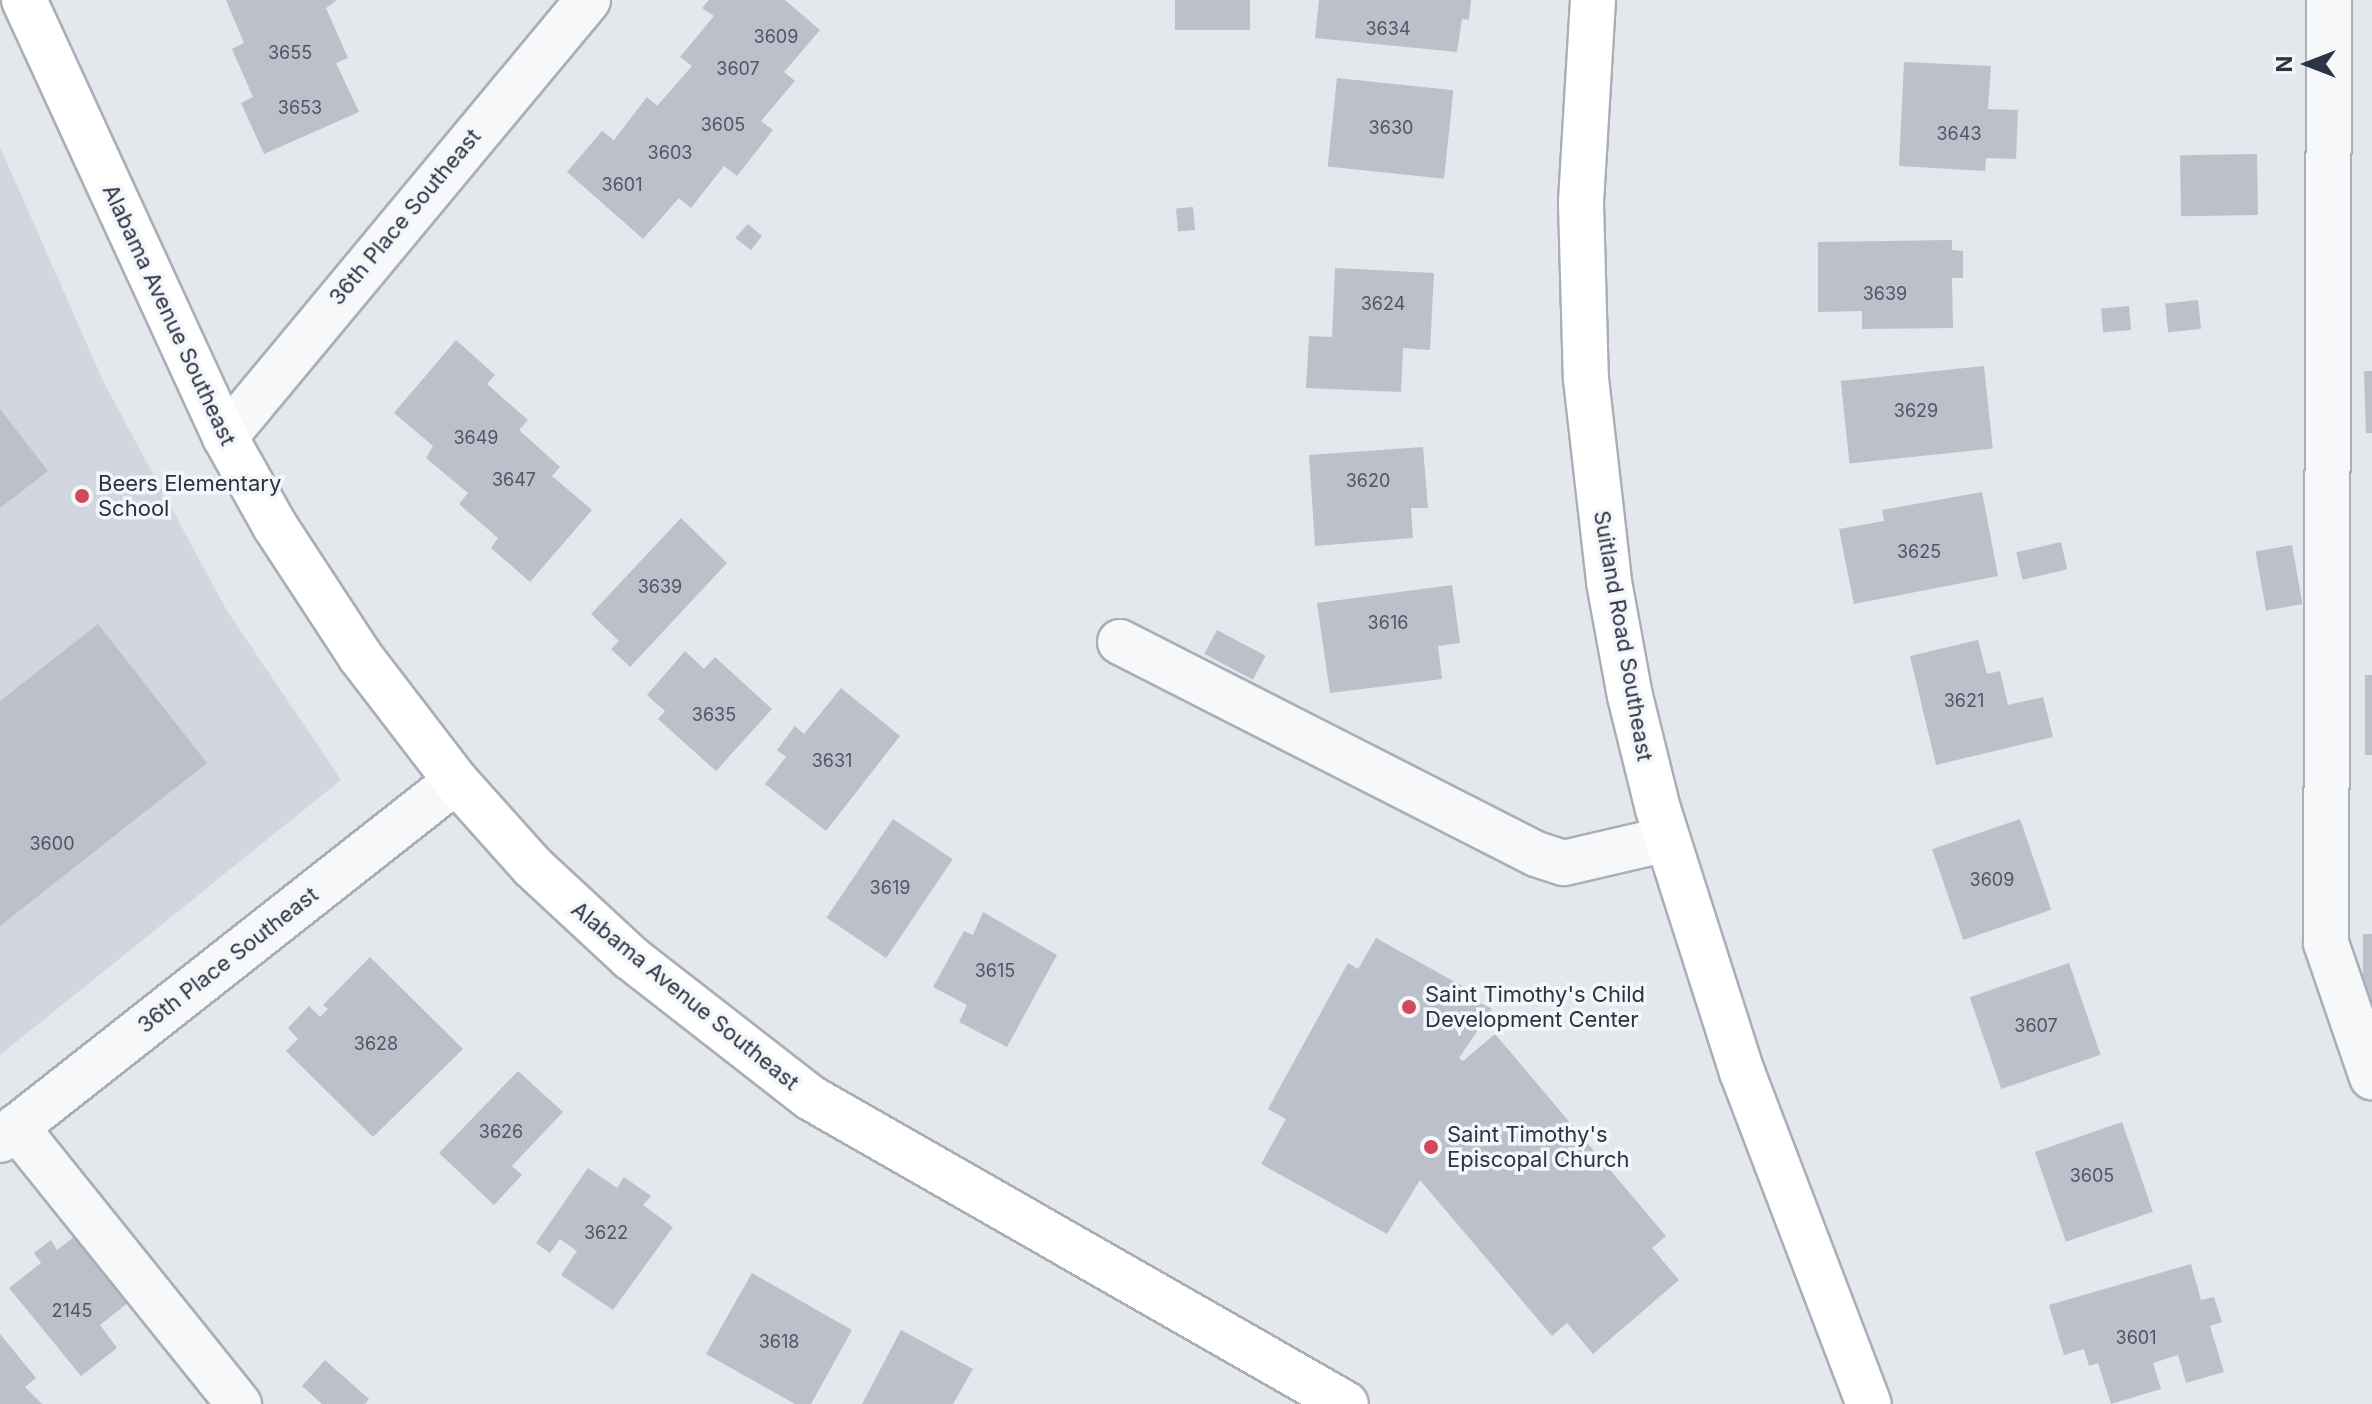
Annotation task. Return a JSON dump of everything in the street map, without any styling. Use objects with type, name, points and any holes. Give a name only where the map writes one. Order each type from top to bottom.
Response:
[{"type":"main road","name":"Alabama Avenue Southeast","points":[[24,0],[225,437],[330,613],[456,781],[597,928],[772,1072],[851,1123],[1346,1404]]},
{"type":"main road","name":"Suitland Road Southeast","points":[[1593,0],[1581,204],[1586,379],[1609,582],[1630,696],[1667,839],[1742,1072],[1869,1404]]},
{"type":"main road","name":"Suitland Road Southeast","points":[[1808,1246],[1838,1404]]},
{"type":"street","name":"36th Place Southeast","points":[[225,437],[588,0]]},
{"type":"street","points":[[2329,0],[2326,943],[2372,1077]]},
{"type":"street","points":[[1120,642],[1536,854],[1564,863],[1667,839]]},
{"type":"street","name":"36th Place Southeast","points":[[8,1134],[456,781]]},
{"type":"street","points":[[8,1134],[239,1404]]},
{"type":"shaded area","name":"Beers Elementary School","points":[[0,147],[104,383],[226,609],[341,780],[0,1055]]},
{"type":"building","points":[[226,0],[337,0],[326,8],[348,58],[336,63],[359,112],[264,154],[241,103],[253,97],[232,49],[244,43]]},
{"type":"building","points":[[709,0],[785,0],[820,30],[784,72],[795,81],[761,121],[773,130],[737,176],[724,166],[691,208],[679,198],[643,239],[567,172],[602,131],[614,140],[647,97],[657,106],[692,66],[680,57],[714,16],[702,8]]},
{"type":"building","points":[[1175,0],[1250,0],[1250,30],[1175,30]]},
{"type":"building","points":[[1319,0],[1471,0],[1469,20],[1462,19],[1457,52],[1315,38]]},
{"type":"building","points":[[1904,62],[1991,66],[1988,109],[2018,110],[2016,159],[1986,158],[1985,171],[1899,166]]},
{"type":"building","points":[[1337,78],[1453,90],[1444,179],[1328,167]]},
{"type":"building","points":[[2257,154],[2258,215],[2181,216],[2180,155]]},
{"type":"building","points":[[1193,207],[1195,230],[1178,231],[1176,208]]},
{"type":"building","points":[[748,224],[762,236],[751,250],[735,238]]},
{"type":"building","points":[[1952,240],[1952,250],[1963,251],[1963,278],[1952,278],[1953,328],[1862,329],[1862,311],[1818,312],[1818,242]]},
{"type":"building","points":[[1335,268],[1434,273],[1430,350],[1403,348],[1401,392],[1306,388],[1309,336],[1332,337]]},
{"type":"building","points":[[2198,300],[2201,329],[2168,332],[2165,303]]},
{"type":"building","points":[[2129,306],[2131,330],[2103,332],[2101,308]]},
{"type":"building","points":[[456,340],[495,375],[487,384],[528,420],[519,430],[560,467],[552,476],[592,510],[530,582],[491,548],[498,538],[459,504],[468,493],[426,458],[433,446],[394,413]]},
{"type":"building","points":[[1984,366],[1993,449],[1849,464],[1841,381]]},
{"type":"building","points":[[2364,371],[2372,371],[2372,433],[2366,433]]},
{"type":"building","points":[[0,409],[48,471],[0,508]]},
{"type":"building","points":[[1423,447],[1428,508],[1411,508],[1413,538],[1315,546],[1309,455]]},
{"type":"building","points":[[1982,492],[1998,576],[1854,604],[1839,529],[1884,521],[1882,510]]},
{"type":"building","points":[[681,518],[727,563],[630,667],[611,649],[619,641],[591,614]]},
{"type":"building","points":[[2061,542],[2067,569],[2022,580],[2016,552]]},
{"type":"building","points":[[2292,545],[2302,604],[2266,611],[2256,551]]},
{"type":"building","points":[[1452,585],[1460,643],[1438,646],[1442,679],[1330,693],[1317,603]]},
{"type":"building","points":[[98,624],[207,763],[0,926],[0,701]]},
{"type":"building","points":[[1217,630],[1266,656],[1253,680],[1204,654]]},
{"type":"building","points":[[1978,640],[1987,674],[2000,671],[2008,705],[2043,697],[2053,737],[1936,765],[1910,656]]},
{"type":"building","points":[[685,651],[704,669],[715,657],[772,709],[716,771],[658,719],[665,711],[647,695]]},
{"type":"building","points":[[2365,675],[2372,675],[2372,755],[2365,755]]},
{"type":"building","points":[[841,688],[900,736],[826,831],[765,784],[786,757],[777,750],[795,726],[804,734]]},
{"type":"building","points":[[893,819],[953,859],[886,958],[826,918]]},
{"type":"building","points":[[2020,819],[2051,910],[1963,940],[1932,849]]},
{"type":"building","points":[[983,912],[1057,955],[1007,1047],[959,1022],[967,1005],[933,987],[964,931],[973,935]]},
{"type":"building","points":[[2363,934],[2372,934],[2372,1004],[2363,1004]]},
{"type":"building","name":"Saint Timothy's Episcopal Church","points":[[1376,938],[1473,992],[1471,998],[1492,1009],[1459,1058],[1463,1061],[1495,1034],[1666,1236],[1652,1248],[1679,1280],[1593,1354],[1567,1323],[1552,1336],[1420,1180],[1387,1234],[1261,1164],[1286,1119],[1268,1109],[1348,963],[1358,969]]},
{"type":"building","points":[[370,957],[463,1049],[373,1137],[286,1051],[298,1039],[288,1028],[309,1006],[320,1017],[328,1009],[323,1005]]},
{"type":"building","points":[[2069,963],[2101,1055],[2001,1089],[1970,997]]},
{"type":"building","points":[[518,1071],[563,1112],[512,1166],[522,1175],[494,1205],[439,1153]]},
{"type":"building","points":[[2122,1122],[2153,1212],[2066,1242],[2035,1152]]},
{"type":"building","points":[[588,1168],[617,1188],[624,1177],[651,1196],[643,1205],[673,1227],[613,1310],[561,1275],[577,1251],[560,1239],[550,1253],[536,1243]]},
{"type":"building","points":[[82,1231],[134,1298],[100,1325],[117,1348],[81,1376],[9,1288],[41,1263],[34,1253],[51,1240],[57,1250]]},
{"type":"building","points":[[2191,1264],[2201,1300],[2214,1297],[2222,1322],[2210,1326],[2224,1372],[2186,1383],[2178,1355],[2153,1363],[2161,1389],[2111,1404],[2098,1363],[2089,1366],[2084,1349],[2064,1355],[2049,1305]]},
{"type":"building","points":[[752,1273],[852,1330],[811,1404],[795,1404],[706,1354]]},
{"type":"building","points":[[901,1330],[973,1369],[953,1404],[862,1404]]},
{"type":"building","points":[[0,1334],[36,1378],[25,1387],[42,1404],[0,1404]]},
{"type":"building","points":[[325,1360],[369,1399],[365,1404],[322,1404],[302,1386]]},
{"type":"place","name":"Beers Elementary School","points":[[82,496]]},
{"type":"place","name":"Saint Timothy's Child Development Center","points":[[1409,1007]]},
{"type":"place","name":"Saint Timothy's Episcopal Church","points":[[1431,1147]]}]
